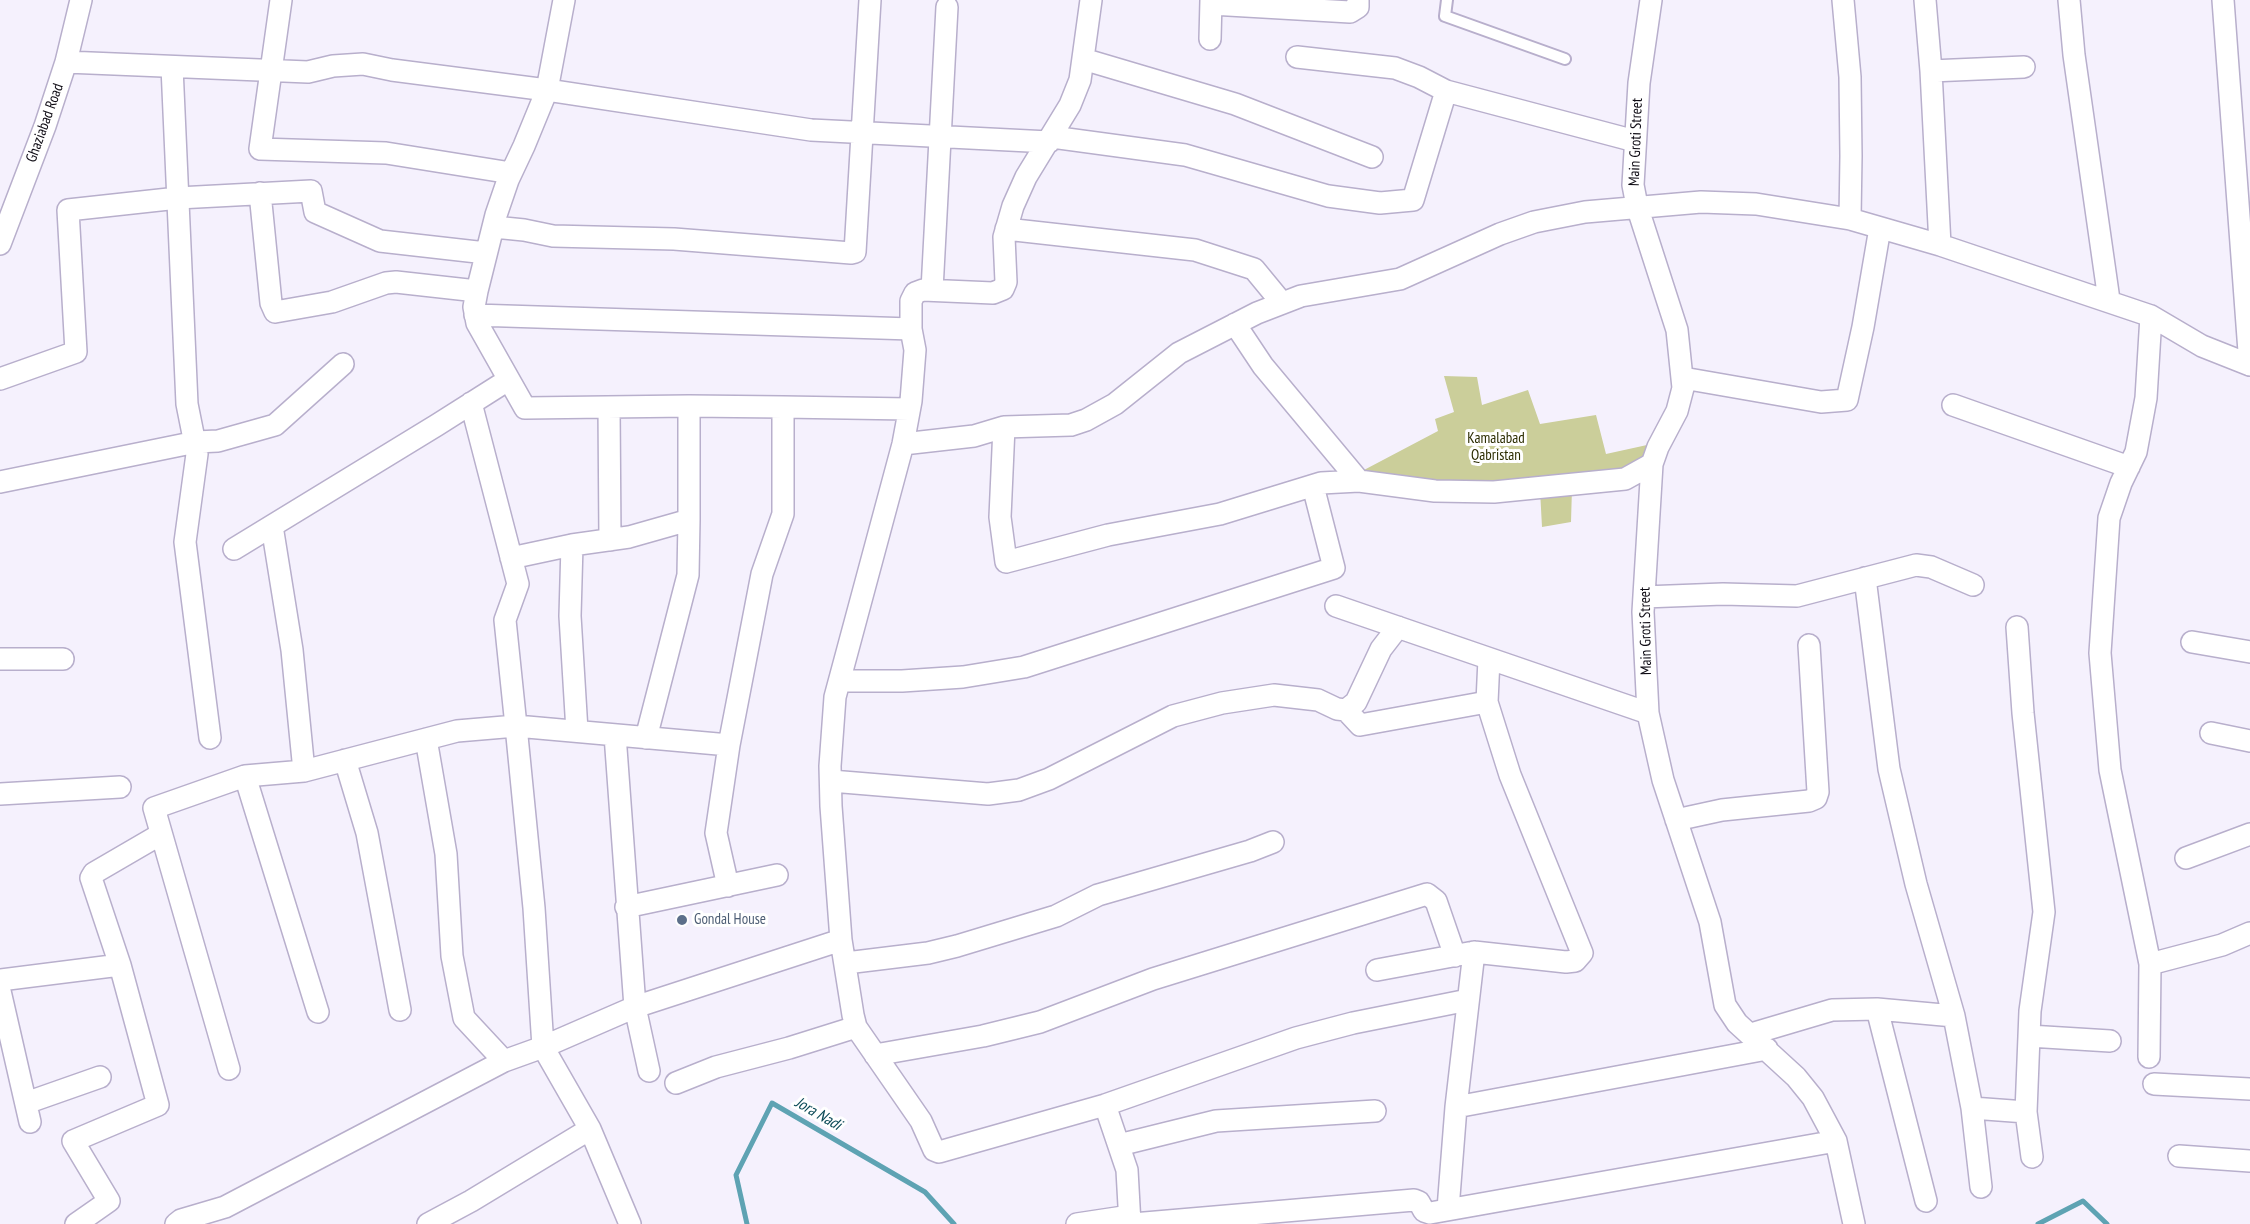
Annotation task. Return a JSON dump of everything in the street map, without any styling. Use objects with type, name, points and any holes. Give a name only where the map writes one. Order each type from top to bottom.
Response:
[{"type":"street","name":"Ghaziabad Road","points":[[0,244],[45,126],[66,62],[81,0]]},
{"type":"street","points":[[281,0],[260,149],[386,153],[511,173]]},
{"type":"street","points":[[564,0],[547,90],[511,173],[486,253],[474,307],[483,335],[525,408],[689,406],[909,409]]},
{"type":"street","points":[[494,227],[554,236],[674,239],[855,252],[870,0]]},
{"type":"street","points":[[1091,0],[1080,80],[1070,105],[1026,177],[1013,206],[1004,237],[1006,282],[1002,289],[993,293],[932,291],[915,293],[911,301],[911,329],[915,350],[903,444],[836,697],[831,781],[841,940],[856,1027],[921,1120],[934,1150],[939,1152],[1106,1105],[1296,1038],[1353,1023],[1467,1000]]},
{"type":"street","points":[[1210,39],[1211,2],[1350,12],[1358,7],[1358,0]]},
{"type":"street","name":"Main Groti Street","points":[[1651,0],[1639,83],[1633,184],[1637,206],[1677,330],[1683,388],[1677,411],[1658,447],[1652,464],[1644,597],[1648,713],[1663,780],[1710,922],[1725,1005],[1737,1023],[1767,1049],[1813,1098],[1836,1141],[1854,1224]]},
{"type":"street","points":[[1843,0],[1850,77],[1850,219]]},
{"type":"street","points":[[1925,0],[1940,245]]},
{"type":"street","points":[[2069,0],[2074,55],[2109,300]]},
{"type":"street","points":[[903,444],[974,436],[1004,427],[1071,425],[1086,420],[1115,404],[1179,353],[1235,324],[1301,296],[1400,279],[1420,272],[1500,234],[1534,222],[1585,212],[1701,202],[1756,204],[1850,219],[1940,245],[2151,316],[2202,346],[2250,365],[2223,0]]},
{"type":"street","points":[[932,291],[942,137],[947,7]]},
{"type":"street","points":[[1297,57],[1395,68],[1446,91],[1635,141]]},
{"type":"street","points":[[1083,59],[1234,104],[1372,158]]},
{"type":"street","points":[[66,62],[308,72],[333,66],[363,64],[811,130],[942,137],[1050,139],[1185,155],[1328,196],[1380,203],[1413,200],[1446,91]]},
{"type":"street","points":[[172,67],[187,404],[197,454],[184,542],[210,738]]},
{"type":"street","points":[[1931,71],[2024,67]]},
{"type":"street","points":[[0,379],[76,352],[68,210],[178,198],[311,191],[315,212],[380,241],[486,253]]},
{"type":"street","points":[[260,193],[270,303],[275,312],[332,302],[386,283],[396,282],[477,291]]},
{"type":"street","points":[[1683,378],[1821,402],[1847,400],[1863,327],[1880,228]]},
{"type":"street","points":[[1006,229],[1195,250],[1254,269],[1282,303]]},
{"type":"street","points":[[475,315],[911,329]]},
{"type":"street","points":[[2149,1057],[2150,964],[2110,770],[2100,653],[2109,518],[2136,452],[2146,398],[2151,316]]},
{"type":"street","points":[[1235,324],[1263,366],[1359,481]]},
{"type":"street","points":[[0,482],[196,442],[218,441],[275,425],[343,364]]},
{"type":"street","points":[[234,549],[508,380]]},
{"type":"street","points":[[471,403],[518,584],[506,620],[534,908],[543,1047],[590,1129],[630,1224]]},
{"type":"street","points":[[1953,405],[2129,467]]},
{"type":"street","points":[[646,738],[688,575],[689,406]]},
{"type":"street","points":[[609,407],[610,540]]},
{"type":"street","points":[[728,886],[716,833],[729,745],[762,574],[783,514],[783,407]]},
{"type":"street","points":[[1004,427],[1000,517],[1006,562],[1108,535],[1220,514],[1321,483],[1359,481],[1435,491],[1494,492],[1624,479],[1652,464]]},
{"type":"street","points":[[841,681],[902,681],[963,677],[1024,667],[1334,568],[1313,486]]},
{"type":"street","points":[[511,558],[572,545],[629,537],[689,520]]},
{"type":"street","points":[[272,526],[292,650],[304,771]]},
{"type":"street","points":[[572,545],[570,616],[577,731]]},
{"type":"street","points":[[1644,597],[1723,594],[1797,596],[1916,566],[1931,567],[1973,585]]},
{"type":"street","points":[[1865,578],[1889,769],[1916,884],[1954,1016],[1972,1108],[1981,1187]]},
{"type":"street","points":[[1336,606],[1648,713]]},
{"type":"street","points":[[1346,710],[1356,702],[1380,649],[1398,627]]},
{"type":"street","points":[[2017,627],[2024,724],[2044,912],[2030,1011],[2026,1112],[2032,1156]]},
{"type":"street","points":[[2192,642],[2250,652]]},
{"type":"street","points":[[1676,820],[1722,810],[1809,801],[1816,798],[1818,792],[1809,645]]},
{"type":"street","points":[[0,659],[63,659]]},
{"type":"street","points":[[1377,970],[1465,954],[1566,962],[1575,961],[1582,953],[1510,776],[1487,702],[1490,659]]},
{"type":"street","points":[[831,781],[988,794],[1019,790],[1049,779],[1173,716],[1222,703],[1274,695],[1318,700],[1337,709],[1346,710],[1360,725],[1487,702]]},
{"type":"street","points":[[229,1069],[154,808],[245,776],[304,771],[457,731],[516,726],[729,745]]},
{"type":"street","points":[[2211,733],[2250,741]]},
{"type":"street","points":[[615,735],[635,1007],[649,1071]]},
{"type":"street","points":[[426,739],[446,854],[452,956],[464,1018],[504,1061]]},
{"type":"street","points":[[345,760],[367,833],[400,1010]]},
{"type":"street","points":[[245,776],[318,1012]]},
{"type":"street","points":[[0,794],[120,787]]},
{"type":"street","points":[[76,1224],[109,1202],[73,1142],[158,1105],[120,965],[91,878],[94,873],[161,834]]},
{"type":"street","points":[[2186,858],[2250,834]]},
{"type":"street","points":[[846,963],[928,953],[957,946],[1056,916],[1098,896],[1250,851],[1273,842]]},
{"type":"street","points":[[626,907],[777,875]]},
{"type":"street","points":[[875,1055],[983,1036],[1040,1022],[1153,979],[1427,894],[1436,901],[1465,954],[1467,1000],[1456,1107],[1436,1215]]},
{"type":"street","points":[[2150,964],[2222,945],[2250,933]]},
{"type":"street","points":[[177,1224],[181,1220],[225,1207],[504,1061],[543,1047],[635,1007],[841,940]]},
{"type":"street","points":[[0,980],[120,965]]},
{"type":"street","points":[[0,991],[28,1112],[100,1077]]},
{"type":"street","points":[[1751,1034],[1832,1010],[1877,1008],[1954,1016]]},
{"type":"street","points":[[1877,1008],[1926,1201]]},
{"type":"street","points":[[676,1083],[716,1067],[856,1027]]},
{"type":"street","points":[[2029,1036],[2110,1041]]},
{"type":"street","points":[[1456,1107],[1767,1049]]},
{"type":"street","points":[[2154,1084],[2250,1089]]},
{"type":"street","points":[[1106,1105],[1127,1170],[1131,1221]]},
{"type":"street","points":[[1972,1108],[2026,1112]]},
{"type":"street","points":[[1119,1145],[1216,1121],[1375,1111]]},
{"type":"street","points":[[430,1224],[590,1129]]},
{"type":"street","points":[[1077,1224],[1414,1200],[1419,1202],[1424,1211],[1436,1215],[1836,1141]]},
{"type":"street","points":[[2179,1156],[2250,1161]]},
{"type":"lane","points":[[1447,0],[1445,16],[1565,59]]},
{"type":"green space","name":"Kamalabad Qabristan","points":[[1444,376],[1477,377],[1482,405],[1528,390],[1540,424],[1596,415],[1606,454],[1647,445],[1644,469],[1572,488],[1571,522],[1542,527],[1540,490],[1373,481],[1364,470],[1438,431],[1435,419],[1454,412]]},
{"type":"waterway","name":"Jora Nadi","points":[[747,1224],[736,1175],[772,1103],[925,1192],[954,1224]]},
{"type":"waterway","name":"Jora Nadi","points":[[2038,1224],[2083,1201],[2107,1224]]},
{"type":"place","name":"Gondal House","points":[[682,920]]}]
